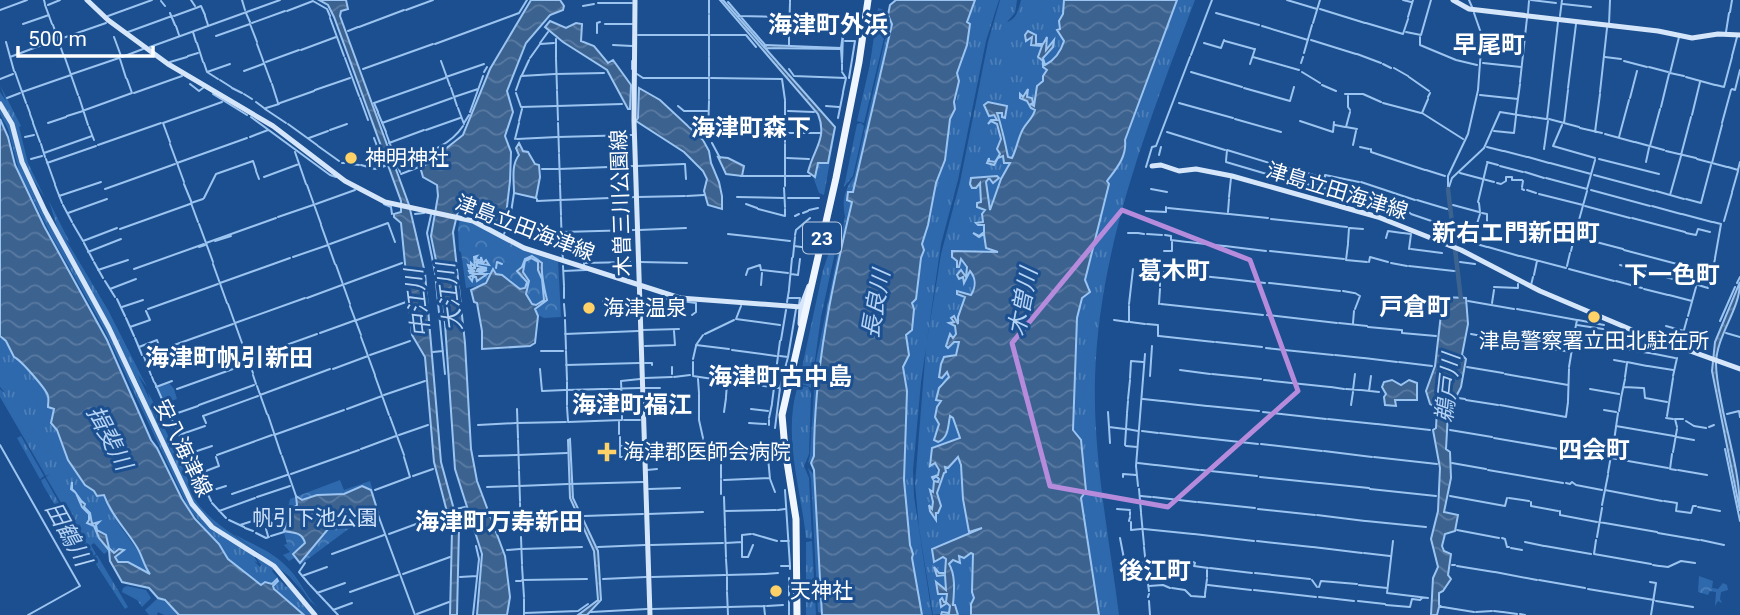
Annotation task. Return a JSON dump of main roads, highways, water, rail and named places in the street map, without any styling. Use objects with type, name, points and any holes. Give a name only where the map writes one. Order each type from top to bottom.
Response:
[{"type":"main road","name":"津島立田海津線","points":[[87,0],[108,20],[168,64],[273,126],[345,181],[384,201],[473,221],[518,246],[690,300],[801,307]]},
{"type":"main road","name":"木曽三川公園線","points":[[635,0],[634,119],[650,615]]},
{"type":"main road","name":"23","points":[[797,615],[797,534],[782,415],[844,141],[868,0]]},
{"type":"main road","points":[[1453,0],[1462,7],[1473,9],[1658,31],[1692,38],[1714,34],[1740,35]]},
{"type":"main road","name":"安八海津線","points":[[0,104],[12,124],[22,162],[40,200],[109,328],[192,504],[203,519],[218,531],[274,566],[314,615]]},
{"type":"main road","name":"津島立田海津線","points":[[1152,166],[1161,165],[1179,171],[1196,169],[1241,178],[1378,216],[1454,247],[1552,296],[1653,339],[1740,369]]},
{"type":"main road","points":[[799,342],[801,307],[813,274]]},
{"type":"water","name":"中江川","points":[[319,0],[346,0],[348,9],[341,11],[340,16],[409,205],[425,273],[441,462],[459,528],[457,615],[450,615],[452,531],[434,462],[425,357],[412,335],[401,223],[394,217],[394,214],[401,212],[401,201],[334,17],[328,5]]},
{"type":"water","name":"大江川","points":[[531,0],[560,0],[564,6],[563,10],[550,15],[526,43],[507,91],[513,112],[505,136],[511,152],[506,215],[500,224],[479,204],[461,198],[453,232],[465,343],[471,449],[477,481],[505,556],[510,597],[507,615],[477,615],[482,554],[455,469],[443,295],[431,236],[438,196],[437,185],[423,177],[421,170],[463,135],[490,69]]},
{"type":"water","points":[[720,0],[723,0],[764,47],[841,48],[843,34],[842,63],[841,49],[765,48],[835,127],[828,163],[818,163],[815,177],[808,172],[821,137],[818,114]]},
{"type":"water","name":"長良川","points":[[896,0],[975,0],[967,22],[970,24],[967,45],[957,73],[959,81],[955,109],[950,119],[945,160],[936,183],[922,244],[924,250],[916,299],[912,303],[912,330],[906,335],[909,355],[903,367],[907,391],[904,480],[910,545],[922,615],[822,615],[814,470],[811,463],[814,456],[817,391],[831,296],[852,202],[847,200],[848,192],[853,192],[892,24],[888,15],[890,5]]},
{"type":"water","name":"木曽川","points":[[1064,0],[1177,0],[1125,140],[1123,157],[1107,181],[1109,184],[1085,280],[1090,292],[1082,298],[1077,318],[1073,430],[1081,440],[1086,491],[1081,498],[1099,615],[971,615],[974,598],[971,553],[964,558],[959,556],[960,563],[953,560],[949,564],[954,579],[953,605],[958,615],[941,615],[942,612],[949,613],[950,606],[947,603],[941,607],[940,600],[942,598],[946,602],[947,594],[938,594],[936,582],[946,590],[945,575],[937,576],[934,567],[939,573],[945,573],[946,559],[943,557],[934,562],[932,549],[982,528],[969,532],[958,457],[948,468],[945,467],[946,472],[937,493],[941,506],[936,513],[936,520],[929,505],[932,509],[930,490],[933,492],[934,481],[938,482],[939,479],[932,477],[938,475],[939,470],[935,463],[930,466],[932,448],[960,438],[950,416],[944,438],[938,442],[934,440],[939,424],[935,417],[941,401],[936,400],[939,388],[949,377],[947,372],[942,378],[939,377],[941,364],[944,357],[956,355],[959,342],[954,342],[948,348],[946,346],[950,334],[953,338],[956,334],[955,326],[949,323],[954,322],[951,318],[954,316],[958,324],[965,297],[957,294],[957,291],[971,295],[974,286],[970,271],[964,283],[963,277],[959,279],[957,275],[961,270],[966,277],[967,267],[961,259],[957,267],[952,251],[998,252],[986,248],[984,234],[979,237],[973,233],[979,236],[984,232],[984,225],[976,223],[983,222],[982,214],[985,210],[977,207],[977,203],[981,202],[980,183],[976,188],[972,188],[971,178],[997,176],[999,178],[993,183],[989,178],[986,182],[990,210],[1010,163],[1004,163],[1003,156],[998,158],[994,165],[987,163],[989,158],[989,161],[995,162],[1000,154],[997,149],[1001,139],[997,124],[991,121],[988,124],[991,120],[997,120],[994,115],[989,116],[984,105],[988,102],[1007,106],[1005,118],[1002,113],[997,113],[1008,157],[1012,158],[1021,132],[1035,110],[1020,98],[1020,94],[1023,97],[1028,89],[1027,97],[1032,98],[1031,104],[1034,106],[1037,86],[1043,81],[1047,70],[1038,57],[1042,46],[1031,45],[1032,37],[1026,41],[1025,35],[1028,31],[1036,35],[1036,44],[1043,44],[1047,37],[1046,50],[1054,40],[1053,47],[1043,58],[1045,65],[1052,61],[1064,41],[1057,30],[1060,29]]},
{"type":"water","points":[[550,21],[566,28],[576,23],[582,24],[581,41],[594,46],[608,63],[613,60],[631,85],[630,109],[607,70],[545,27]]},
{"type":"water","points":[[639,88],[660,100],[703,140],[719,182],[722,209],[708,205],[704,191],[707,179],[703,171],[684,152],[636,121]]},
{"type":"water","name":"揖斐川","points":[[0,119],[15,165],[44,226],[107,340],[151,440],[182,499],[228,559],[261,585],[265,582],[272,584],[277,579],[274,589],[304,615],[179,615],[149,588],[122,582],[110,561],[109,550],[99,538],[94,526],[87,523],[89,514],[82,507],[76,493],[90,513],[92,524],[99,522],[96,525],[97,530],[106,535],[109,548],[114,553],[119,549],[124,550],[115,557],[118,562],[128,562],[150,574],[138,549],[104,495],[97,496],[85,485],[68,460],[57,430],[51,423],[54,409],[48,407],[46,393],[14,357],[6,341],[0,336]]},
{"type":"water","points":[[519,143],[523,151],[528,152],[535,164],[539,165],[536,198],[514,193],[514,168],[519,155],[516,148]]},
{"type":"water","points":[[718,157],[728,158],[744,166],[742,176],[726,174]]},
{"type":"water","points":[[477,256],[475,259],[479,260],[476,262],[481,262],[481,257],[483,263],[486,260],[489,265],[477,263],[477,266],[487,268],[477,271],[487,270],[477,274],[487,274],[477,281],[476,277],[473,277],[472,281],[469,277],[476,274],[469,273],[475,271],[468,271],[475,268],[469,268],[468,265],[471,266],[471,263],[475,267],[474,257]]},
{"type":"water","points":[[532,256],[542,263],[547,300],[535,309],[538,316],[535,343],[530,346],[482,349],[477,303],[474,302],[471,290],[486,283],[493,269],[496,274],[502,275],[520,289],[525,288],[527,282],[517,271],[525,259]],"holes":[[[531,258],[538,262],[544,300],[536,305],[532,304],[526,294],[529,281],[523,272],[525,261]]]},
{"type":"water","points":[[1740,282],[1736,302],[1717,352],[1716,363],[1719,393],[1736,473],[1740,511],[1712,371],[1715,342]]},
{"type":"water","points":[[1443,297],[1466,298],[1468,324],[1462,355],[1466,359],[1461,387],[1448,413],[1446,449],[1450,452],[1451,478],[1444,512],[1458,515],[1455,531],[1445,534],[1442,546],[1444,551],[1451,554],[1448,575],[1451,579],[1439,593],[1439,605],[1442,607],[1439,607],[1437,615],[1431,615],[1433,578],[1438,567],[1431,539],[1438,511],[1440,468],[1433,430],[1436,428],[1437,409],[1430,404],[1426,391],[1435,366]]},
{"type":"water","points":[[1392,380],[1401,385],[1409,380],[1417,383],[1417,400],[1395,400],[1396,406],[1385,405],[1386,394],[1382,387],[1384,382]]},
{"type":"water","points":[[570,439],[573,498],[598,551],[601,600],[587,615],[578,615],[598,600],[594,551],[570,498]]},
{"type":"water","name":"帆引下池公園","points":[[362,486],[371,490],[378,512],[372,513],[365,509],[328,529],[300,563],[293,554],[305,543],[304,539],[296,533],[284,531],[291,511],[297,505],[296,496],[302,500],[317,495],[344,494]]},
{"type":"waterway","points":[[0,10],[27,0]]},
{"type":"waterway","points":[[44,0],[45,4]]},
{"type":"waterway","points":[[48,5],[60,0]]},
{"type":"waterway","points":[[108,16],[152,0]]},
{"type":"waterway","points":[[191,0],[195,6]]},
{"type":"waterway","points":[[242,0],[245,10]]},
{"type":"waterway","points":[[150,47],[280,0]]},
{"type":"waterway","points":[[406,10],[433,0]]},
{"type":"waterway","points":[[435,44],[519,13],[527,0]]},
{"type":"waterway","points":[[709,0],[709,13]]},
{"type":"waterway","points":[[1191,55],[1212,0]]},
{"type":"waterway","points":[[1287,0],[1317,9]]},
{"type":"waterway","points":[[1313,23],[1320,0]]},
{"type":"waterway","points":[[1403,0],[1411,2]]},
{"type":"waterway","points":[[1408,17],[1413,0]]},
{"type":"waterway","points":[[1406,32],[1421,35],[1431,0]]},
{"type":"waterway","name":"鵜戸川","points":[[1469,0],[1472,7]]},
{"type":"waterway","points":[[1531,0],[1556,3]]},
{"type":"waterway","points":[[1560,16],[1562,0]]},
{"type":"waterway","points":[[1609,24],[1610,0]]},
{"type":"waterway","points":[[1730,12],[1732,0]]},
{"type":"waterway","points":[[161,1],[165,6]]},
{"type":"waterway","points":[[287,11],[313,1],[327,9],[330,16]]},
{"type":"waterway","points":[[1528,13],[1529,1]]},
{"type":"waterway","points":[[728,2],[752,30]]},
{"type":"waterway","points":[[598,3],[632,3]]},
{"type":"waterway","points":[[789,31],[790,3]]},
{"type":"waterway","points":[[583,6],[594,4]]},
{"type":"waterway","points":[[1563,4],[1591,7]]},
{"type":"waterway","points":[[45,5],[52,24]]},
{"type":"waterway","points":[[196,8],[201,6],[205,15]]},
{"type":"waterway","points":[[174,16],[196,8]]},
{"type":"waterway","points":[[1320,9],[1365,23]]},
{"type":"waterway","points":[[359,27],[404,10]]},
{"type":"waterway","points":[[252,23],[285,11]]},
{"type":"waterway","points":[[170,13],[175,25]]},
{"type":"waterway","points":[[246,13],[250,22]]},
{"type":"waterway","points":[[1216,13],[1259,25]]},
{"type":"waterway","name":"鵜戸川","points":[[1448,189],[1448,176],[1468,134],[1478,90],[1482,36],[1474,13]]},
{"type":"waterway","points":[[1726,32],[1729,13]]},
{"type":"waterway","points":[[23,24],[49,15]]},
{"type":"waterway","points":[[709,15],[709,56]]},
{"type":"waterway","points":[[128,32],[172,16]]},
{"type":"waterway","points":[[205,16],[208,25]]},
{"type":"waterway","points":[[739,16],[787,17]]},
{"type":"waterway","points":[[789,17],[842,19]]},
{"type":"waterway","points":[[330,18],[344,56]]},
{"type":"waterway","points":[[1520,82],[1527,18]]},
{"type":"waterway","points":[[1366,23],[1403,34],[1408,19]]},
{"type":"waterway","points":[[597,33],[597,23],[600,22]]},
{"type":"waterway","points":[[1547,119],[1558,22]]},
{"type":"waterway","points":[[60,39],[106,23]]},
{"type":"waterway","points":[[216,36],[250,24],[257,42]]},
{"type":"waterway","points":[[605,24],[632,24]]},
{"type":"waterway","points":[[1568,88],[1576,24]]},
{"type":"waterway","points":[[53,25],[63,54]]},
{"type":"waterway","points":[[1304,53],[1312,25]]},
{"type":"waterway","points":[[176,26],[179,35]]},
{"type":"waterway","points":[[1262,26],[1308,40]]},
{"type":"waterway","points":[[348,31],[358,27]]},
{"type":"waterway","points":[[1600,92],[1607,28]]},
{"type":"waterway","points":[[753,31],[766,46]]},
{"type":"waterway","points":[[193,32],[196,42]]},
{"type":"waterway","points":[[540,43],[548,32]]},
{"type":"waterway","points":[[789,32],[789,45]]},
{"type":"waterway","points":[[638,35],[709,35]]},
{"type":"waterway","points":[[711,35],[746,35],[756,47]]},
{"type":"waterway","points":[[114,37],[121,56]]},
{"type":"waterway","points":[[301,50],[336,37]]},
{"type":"waterway","points":[[1420,37],[1420,45],[1456,60],[1477,65]]},
{"type":"waterway","points":[[1679,37],[1670,73],[1684,76]]},
{"type":"waterway","points":[[1732,56],[1737,37]]},
{"type":"waterway","points":[[10,57],[58,39]]},
{"type":"waterway","points":[[556,39],[556,58]]},
{"type":"waterway","points":[[1204,43],[1221,48],[1224,40]]},
{"type":"waterway","points":[[1311,40],[1356,54]]},
{"type":"waterway","points":[[845,41],[855,41],[849,78]]},
{"type":"waterway","points":[[1225,41],[1254,49]]},
{"type":"waterway","points":[[6,42],[14,71]]},
{"type":"waterway","points":[[197,43],[203,62]]},
{"type":"waterway","points":[[530,58],[540,44],[554,43]]},
{"type":"waterway","points":[[257,44],[271,82]]},
{"type":"waterway","points":[[363,69],[433,44]]},
{"type":"waterway","points":[[613,45],[632,46]]},
{"type":"waterway","points":[[122,57],[143,49]]},
{"type":"waterway","points":[[1250,64],[1255,49]]},
{"type":"waterway","points":[[266,62],[299,50]]},
{"type":"waterway","points":[[188,56],[198,53]]},
{"type":"waterway","points":[[1357,54],[1381,63]]},
{"type":"waterway","points":[[64,55],[78,95]]},
{"type":"waterway","points":[[170,62],[187,57]]},
{"type":"waterway","points":[[709,57],[709,76]]},
{"type":"waterway","points":[[1146,167],[1190,57]]},
{"type":"waterway","points":[[1253,57],[1299,70]]},
{"type":"waterway","points":[[1301,63],[1303,57]]},
{"type":"waterway","points":[[1605,57],[1621,59]]},
{"type":"waterway","points":[[1716,85],[1724,87],[1732,57]]},
{"type":"waterway","points":[[72,74],[119,58]]},
{"type":"waterway","points":[[345,58],[359,96]]},
{"type":"waterway","points":[[120,59],[126,78]]},
{"type":"waterway","points":[[556,59],[557,89]]},
{"type":"waterway","points":[[522,75],[529,60]]},
{"type":"waterway","points":[[441,61],[450,86]]},
{"type":"waterway","points":[[632,61],[632,69]]},
{"type":"waterway","points":[[1624,61],[1647,67]]},
{"type":"waterway","points":[[204,63],[207,72],[218,79]]},
{"type":"waterway","points":[[1483,63],[1521,67]]},
{"type":"waterway","points":[[207,72],[230,64]]},
{"type":"waterway","points":[[244,71],[263,64]]},
{"type":"waterway","points":[[446,77],[484,64]]},
{"type":"waterway","points":[[842,64],[842,70]]},
{"type":"waterway","points":[[1383,64],[1391,68]]},
{"type":"waterway","points":[[484,72],[487,67]]},
{"type":"waterway","points":[[1649,67],[1668,72]]},
{"type":"waterway","points":[[1394,68],[1408,76]]},
{"type":"waterway","points":[[789,69],[794,76],[846,78]]},
{"type":"waterway","points":[[1732,89],[1735,90],[1740,70]]},
{"type":"waterway","points":[[1630,98],[1637,71]]},
{"type":"waterway","points":[[15,72],[26,103]]},
{"type":"waterway","points":[[842,72],[846,78],[843,92]]},
{"type":"waterway","points":[[1191,72],[1242,87]]},
{"type":"waterway","points":[[1302,72],[1320,83]]},
{"type":"waterway","points":[[556,74],[604,73]]},
{"type":"waterway","points":[[0,79],[13,74]]},
{"type":"waterway","points":[[516,90],[521,76],[555,74]]},
{"type":"waterway","points":[[637,74],[643,78],[709,78]]},
{"type":"waterway","points":[[1661,107],[1669,74]]},
{"type":"waterway","points":[[22,92],[71,75]]},
{"type":"waterway","points":[[134,93],[182,76]]},
{"type":"waterway","points":[[470,112],[483,76]]},
{"type":"waterway","points":[[1409,77],[1429,91]]},
{"type":"waterway","points":[[1686,77],[1715,85]]},
{"type":"waterway","points":[[315,90],[350,78]]},
{"type":"waterway","points":[[378,112],[374,103],[445,78]]},
{"type":"waterway","points":[[711,78],[782,79],[785,100]]},
{"type":"waterway","points":[[127,79],[132,93]]},
{"type":"waterway","points":[[709,79],[709,99]]},
{"type":"waterway","points":[[220,80],[231,87]]},
{"type":"waterway","points":[[1692,115],[1700,82]]},
{"type":"waterway","points":[[190,84],[199,91],[203,88]]},
{"type":"waterway","points":[[272,84],[278,103]]},
{"type":"waterway","points":[[1516,113],[1520,84]]},
{"type":"waterway","points":[[1322,85],[1336,91]]},
{"type":"waterway","points":[[1244,88],[1290,101],[1294,87]]},
{"type":"waterway","points":[[232,88],[242,93]]},
{"type":"waterway","points":[[451,88],[457,106]]},
{"type":"waterway","points":[[454,97],[478,89]]},
{"type":"waterway","points":[[1564,123],[1568,90]]},
{"type":"waterway","points":[[1722,123],[1731,90]]},
{"type":"waterway","points":[[280,103],[314,91]]},
{"type":"waterway","points":[[557,91],[558,120]]},
{"type":"waterway","points":[[7,98],[20,93]]},
{"type":"waterway","points":[[85,110],[132,93]]},
{"type":"waterway","points":[[516,93],[521,107],[556,106]]},
{"type":"waterway","points":[[838,118],[843,93]]},
{"type":"waterway","points":[[1428,97],[1430,93]]},
{"type":"waterway","points":[[213,94],[247,115]]},
{"type":"waterway","points":[[244,94],[252,99]]},
{"type":"waterway","points":[[1345,94],[1363,94],[1381,102]]},
{"type":"waterway","points":[[1595,132],[1600,94]]},
{"type":"waterway","points":[[1480,95],[1518,99]]},
{"type":"waterway","points":[[1348,96],[1350,110]]},
{"type":"waterway","points":[[79,97],[88,125]]},
{"type":"waterway","points":[[360,98],[368,120]]},
{"type":"waterway","points":[[382,123],[452,98]]},
{"type":"waterway","points":[[1428,99],[1422,113],[1463,139]]},
{"type":"waterway","points":[[1619,137],[1629,100]]},
{"type":"waterway","points":[[708,137],[709,101]]},
{"type":"waterway","points":[[785,101],[785,142]]},
{"type":"waterway","points":[[163,123],[222,102]]},
{"type":"waterway","points":[[256,102],[264,108]]},
{"type":"waterway","points":[[1179,103],[1233,118]]},
{"type":"waterway","points":[[1383,103],[1421,113]]},
{"type":"waterway","points":[[266,108],[279,104]]},
{"type":"waterway","points":[[557,106],[622,104]]},
{"type":"waterway","points":[[27,105],[30,113]]},
{"type":"waterway","points":[[678,106],[684,111],[707,111]]},
{"type":"waterway","points":[[826,106],[839,107]]},
{"type":"waterway","points":[[458,108],[464,124]]},
{"type":"waterway","points":[[265,109],[286,123]]},
{"type":"waterway","points":[[519,121],[522,109]]},
{"type":"waterway","points":[[1650,146],[1660,109]]},
{"type":"waterway","points":[[67,116],[83,111]]},
{"type":"waterway","points":[[788,111],[814,112]]},
{"type":"waterway","points":[[1350,112],[1346,127],[1357,129]]},
{"type":"waterway","points":[[1449,187],[1452,178],[1484,148],[1500,112],[1531,117]]},
{"type":"waterway","points":[[378,113],[386,132]]},
{"type":"waterway","points":[[30,114],[33,122]]},
{"type":"waterway","points":[[464,123],[469,115]]},
{"type":"waterway","points":[[1494,131],[1514,133],[1516,116]]},
{"type":"waterway","points":[[48,123],[66,117]]},
{"type":"waterway","points":[[251,117],[336,177]]},
{"type":"waterway","points":[[1533,117],[1546,119]]},
{"type":"waterway","points":[[1681,155],[1691,117]]},
{"type":"waterway","points":[[426,130],[460,118]]},
{"type":"waterway","points":[[1235,119],[1281,132]]},
{"type":"waterway","points":[[1549,119],[1579,127]]},
{"type":"waterway","points":[[1300,121],[1333,132],[1334,122]]},
{"type":"waterway","points":[[1544,149],[1548,121]]},
{"type":"waterway","points":[[711,122],[784,122]]},
{"type":"waterway","points":[[33,123],[40,142]]},
{"type":"waterway","points":[[98,145],[161,123]]},
{"type":"waterway","points":[[163,123],[170,142]]},
{"type":"waterway","points":[[515,139],[519,123]]},
{"type":"waterway","points":[[558,123],[559,152]]},
{"type":"waterway","points":[[288,124],[317,145]]},
{"type":"waterway","points":[[330,130],[347,124]]},
{"type":"waterway","points":[[1335,125],[1345,127]]},
{"type":"waterway","points":[[1562,125],[1553,146],[1595,158]]},
{"type":"waterway","points":[[1712,163],[1722,125]]},
{"type":"waterway","points":[[396,163],[442,145],[463,126]]},
{"type":"waterway","points":[[89,127],[94,140]]},
{"type":"waterway","points":[[1580,128],[1602,133]]},
{"type":"waterway","points":[[250,137],[268,130]]},
{"type":"waterway","points":[[389,143],[424,130]]},
{"type":"waterway","points":[[309,138],[328,131]]},
{"type":"waterway","points":[[1353,145],[1356,131]]},
{"type":"waterway","points":[[1167,132],[1225,150]]},
{"type":"waterway","points":[[386,133],[393,152]]},
{"type":"waterway","points":[[788,133],[821,133]]},
{"type":"waterway","points":[[1605,134],[1634,142]]},
{"type":"waterway","points":[[25,137],[34,135]]},
{"type":"waterway","points":[[558,137],[632,135]]},
{"type":"waterway","points":[[44,153],[92,136]]},
{"type":"waterway","points":[[517,139],[557,137]]},
{"type":"waterway","points":[[177,163],[247,138]]},
{"type":"waterway","points":[[374,138],[384,165]]},
{"type":"waterway","points":[[1635,142],[1664,150]]},
{"type":"waterway","points":[[712,143],[720,158]]},
{"type":"waterway","points":[[41,144],[45,157]]},
{"type":"waterway","points":[[170,144],[184,182]]},
{"type":"waterway","points":[[785,144],[785,186]]},
{"type":"waterway","points":[[47,163],[96,146]]},
{"type":"waterway","points":[[318,146],[339,161]]},
{"type":"waterway","points":[[1159,155],[1161,147]]},
{"type":"waterway","points":[[1360,147],[1369,149]]},
{"type":"waterway","points":[[1487,147],[1503,151]]},
{"type":"waterway","points":[[1646,162],[1649,148]]},
{"type":"waterway","points":[[1371,149],[1371,152],[1425,170]]},
{"type":"waterway","points":[[1226,161],[1227,150],[1273,164]]},
{"type":"waterway","points":[[1504,151],[1527,157]]},
{"type":"waterway","points":[[1666,151],[1696,158]]},
{"type":"waterway","points":[[295,152],[306,184]]},
{"type":"waterway","points":[[393,154],[400,172]]},
{"type":"waterway","points":[[559,154],[560,183]]},
{"type":"waterway","points":[[31,159],[42,156]]},
{"type":"waterway","points":[[1670,195],[1681,156]]},
{"type":"waterway","points":[[1528,157],[1549,163]]},
{"type":"waterway","points":[[787,158],[809,159]]},
{"type":"waterway","points":[[46,159],[55,184]]},
{"type":"waterway","points":[[1599,159],[1659,174]]},
{"type":"waterway","points":[[1697,159],[1727,167]]},
{"type":"waterway","points":[[1587,189],[1595,160]]},
{"type":"waterway","points":[[204,198],[216,174],[253,161],[256,170]]},
{"type":"waterway","points":[[1226,162],[1270,175]]},
{"type":"waterway","points":[[1487,162],[1498,165]]},
{"type":"waterway","points":[[1728,167],[1738,170],[1740,162]]},
{"type":"waterway","points":[[1550,163],[1591,174]]},
{"type":"waterway","points":[[105,189],[175,164]]},
{"type":"waterway","points":[[264,177],[299,164]]},
{"type":"waterway","points":[[351,164],[359,165]]},
{"type":"waterway","points":[[637,166],[684,164]]},
{"type":"waterway","points":[[685,164],[686,179]]},
{"type":"waterway","points":[[1276,164],[1324,178]]},
{"type":"waterway","points":[[1478,202],[1487,164]]},
{"type":"waterway","points":[[361,165],[375,169],[385,166]]},
{"type":"waterway","points":[[1686,199],[1701,203],[1711,165]]},
{"type":"waterway","points":[[559,169],[634,166]]},
{"type":"waterway","points":[[1500,166],[1523,172]]},
{"type":"waterway","points":[[401,174],[419,167]]},
{"type":"waterway","points":[[542,169],[558,169]]},
{"type":"waterway","points":[[1426,170],[1445,176]]},
{"type":"waterway","points":[[256,171],[259,179]]},
{"type":"waterway","points":[[1732,192],[1738,171]]},
{"type":"waterway","points":[[1525,172],[1544,178]]},
{"type":"waterway","points":[[1460,173],[1494,182]]},
{"type":"waterway","points":[[1325,178],[1325,175],[1359,182]]},
{"type":"waterway","points":[[1594,175],[1654,191]]},
{"type":"waterway","points":[[741,176],[810,176]]},
{"type":"waterway","points":[[1274,177],[1311,185]]},
{"type":"waterway","points":[[1497,183],[1506,181],[1506,177],[1522,180]]},
{"type":"waterway","points":[[1229,197],[1231,178]]},
{"type":"waterway","points":[[1546,178],[1587,189]]},
{"type":"waterway","points":[[1522,187],[1523,181]]},
{"type":"waterway","points":[[59,196],[101,182]]},
{"type":"waterway","points":[[1361,182],[1415,200]]},
{"type":"waterway","points":[[184,184],[191,201]]},
{"type":"waterway","points":[[1312,184],[1322,186]]},
{"type":"waterway","points":[[55,185],[62,203]]},
{"type":"waterway","points":[[307,185],[321,224]]},
{"type":"waterway","points":[[560,185],[561,215]]},
{"type":"waterway","points":[[784,188],[785,207]]},
{"type":"waterway","points":[[1323,188],[1354,194]]},
{"type":"waterway","points":[[1151,189],[1167,192]]},
{"type":"waterway","name":"鵜戸川","points":[[1448,189],[1461,300]]},
{"type":"waterway","points":[[316,204],[355,190]]},
{"type":"waterway","points":[[1527,190],[1536,193]]},
{"type":"waterway","points":[[1591,190],[1650,206]]},
{"type":"waterway","points":[[1579,220],[1587,191]]},
{"type":"waterway","points":[[1656,191],[1684,199]]},
{"type":"waterway","points":[[504,234],[510,219],[514,193]]},
{"type":"waterway","points":[[1724,221],[1732,193]]},
{"type":"waterway","points":[[1356,194],[1372,197],[1372,205]]},
{"type":"waterway","points":[[1539,194],[1583,205]]},
{"type":"waterway","points":[[687,196],[704,195]]},
{"type":"waterway","points":[[638,197],[685,196]]},
{"type":"waterway","points":[[560,200],[635,197]]},
{"type":"waterway","points":[[737,197],[784,198]]},
{"type":"waterway","points":[[788,198],[819,198]]},
{"type":"waterway","points":[[68,213],[107,199]]},
{"type":"waterway","points":[[198,222],[191,203],[203,199]]},
{"type":"waterway","points":[[537,199],[559,200]]},
{"type":"waterway","points":[[1228,212],[1229,199]]},
{"type":"waterway","points":[[1417,200],[1447,209]]},
{"type":"waterway","points":[[1479,203],[1480,212]]},
{"type":"waterway","points":[[120,229],[190,204]]},
{"type":"waterway","points":[[384,204],[391,207],[392,214]]},
{"type":"waterway","points":[[746,204],[757,208]]},
{"type":"waterway","points":[[63,205],[72,222]]},
{"type":"waterway","points":[[278,217],[313,205]]},
{"type":"waterway","points":[[1373,205],[1410,213]]},
{"type":"waterway","points":[[1453,205],[1479,212]]},
{"type":"waterway","points":[[1585,206],[1630,218]]},
{"type":"waterway","points":[[1652,206],[1681,214]]},
{"type":"waterway","points":[[1146,211],[1166,212],[1166,207]]},
{"type":"waterway","points":[[809,210],[818,208]]},
{"type":"waterway","points":[[1168,208],[1228,214]]},
{"type":"waterway","points":[[758,209],[785,216],[785,209]]},
{"type":"waterway","points":[[803,213],[808,211]]},
{"type":"waterway","points":[[415,214],[424,213]]},
{"type":"waterway","points":[[1482,213],[1487,214],[1487,224],[1494,226]]},
{"type":"waterway","points":[[795,216],[799,214]]},
{"type":"waterway","points":[[1229,214],[1268,218]]},
{"type":"waterway","points":[[1411,214],[1449,227]]},
{"type":"waterway","points":[[1476,227],[1480,214]]},
{"type":"waterway","points":[[1682,214],[1712,222]]},
{"type":"waterway","points":[[431,215],[427,233],[435,272],[445,374]]},
{"type":"waterway","points":[[561,217],[562,248]]},
{"type":"waterway","points":[[206,243],[276,218]]},
{"type":"waterway","points":[[795,235],[796,230],[810,218]]},
{"type":"waterway","points":[[1632,218],[1685,232]]},
{"type":"waterway","points":[[1271,219],[1347,227]]},
{"type":"waterway","points":[[1571,251],[1578,222]]},
{"type":"waterway","points":[[1713,222],[1721,224],[1715,258]]},
{"type":"waterway","points":[[330,244],[388,223],[395,242]]},
{"type":"waterway","points":[[73,224],[83,241],[117,228]]},
{"type":"waterway","points":[[199,224],[213,262]]},
{"type":"waterway","points":[[321,225],[335,264]]},
{"type":"waterway","points":[[794,246],[809,248],[816,226]]},
{"type":"waterway","points":[[1533,226],[1547,229]]},
{"type":"waterway","points":[[639,230],[686,228]]},
{"type":"waterway","points":[[1348,243],[1349,228]]},
{"type":"waterway","points":[[1350,228],[1363,229]]},
{"type":"waterway","points":[[1472,243],[1476,228]]},
{"type":"waterway","points":[[1686,233],[1696,235],[1698,229],[1710,232]]},
{"type":"waterway","points":[[562,232],[635,230]]},
{"type":"waterway","points":[[1549,230],[1575,237]]},
{"type":"waterway","points":[[1386,238],[1388,231],[1402,233]]},
{"type":"waterway","points":[[1128,233],[1137,233]]},
{"type":"waterway","points":[[1138,233],[1144,234]]},
{"type":"waterway","points":[[1403,233],[1411,234],[1409,249]]},
{"type":"waterway","points":[[728,234],[790,241]]},
{"type":"waterway","points":[[1147,234],[1162,235]]},
{"type":"waterway","points":[[1165,235],[1171,236],[1171,240],[1187,242]]},
{"type":"waterway","points":[[215,241],[231,236]]},
{"type":"waterway","points":[[793,257],[795,237]]},
{"type":"waterway","points":[[1577,237],[1623,249]]},
{"type":"waterway","points":[[1456,238],[1487,247]]},
{"type":"waterway","points":[[88,252],[121,239]]},
{"type":"waterway","points":[[1164,251],[1172,251],[1172,242]]},
{"type":"waterway","points":[[1188,242],[1224,246]]},
{"type":"waterway","points":[[84,243],[93,260]]},
{"type":"waterway","points":[[134,269],[204,244]]},
{"type":"waterway","points":[[1348,244],[1346,260],[1367,262]]},
{"type":"waterway","points":[[199,247],[205,245]]},
{"type":"waterway","points":[[293,257],[328,245]]},
{"type":"waterway","points":[[1225,246],[1266,251]]},
{"type":"waterway","points":[[1488,247],[1519,256]]},
{"type":"waterway","points":[[562,249],[563,259]]},
{"type":"waterway","points":[[1411,249],[1442,253]]},
{"type":"waterway","points":[[1624,250],[1677,264]]},
{"type":"waterway","points":[[1270,251],[1344,259]]},
{"type":"waterway","points":[[1567,266],[1570,253]]},
{"type":"waterway","points":[[1520,256],[1566,268]]},
{"type":"waterway","points":[[1369,262],[1370,257],[1388,262]]},
{"type":"waterway","points":[[220,283],[290,258]]},
{"type":"waterway","points":[[789,289],[792,258]]},
{"type":"waterway","points":[[791,274],[798,275],[800,259]]},
{"type":"waterway","points":[[1698,285],[1708,288],[1715,259]]},
{"type":"waterway","points":[[98,270],[128,260]]},
{"type":"waterway","points":[[1534,275],[1537,261]]},
{"type":"waterway","points":[[94,262],[103,278]]},
{"type":"waterway","points":[[496,268],[497,262],[502,264]]},
{"type":"waterway","points":[[584,266],[584,263],[630,262]]},
{"type":"waterway","points":[[640,262],[687,263]]},
{"type":"waterway","points":[[1460,262],[1475,264]]},
{"type":"waterway","name":"中江川","points":[[345,284],[402,263]]},
{"type":"waterway","points":[[1391,263],[1407,266]]},
{"type":"waterway","points":[[213,264],[227,303]]},
{"type":"waterway","points":[[1678,264],[1700,270]]},
{"type":"waterway","points":[[336,265],[350,304]]},
{"type":"waterway","points":[[746,275],[748,269],[760,265],[761,270],[788,273]]},
{"type":"waterway","points":[[1620,265],[1673,279]]},
{"type":"waterway","points":[[563,266],[564,286]]},
{"type":"waterway","points":[[1409,266],[1454,271]]},
{"type":"waterway","points":[[1129,304],[1133,269]]},
{"type":"waterway","points":[[1569,269],[1614,281]]},
{"type":"waterway","points":[[563,271],[586,270]]},
{"type":"waterway","points":[[1146,270],[1160,272]]},
{"type":"waterway","points":[[1164,272],[1221,278]]},
{"type":"waterway","points":[[761,285],[762,273]]},
{"type":"waterway","points":[[1531,285],[1533,277]]},
{"type":"waterway","points":[[1737,283],[1740,277]]},
{"type":"waterway","points":[[1222,278],[1265,283]]},
{"type":"waterway","points":[[110,289],[136,279]]},
{"type":"waterway","points":[[1674,279],[1696,285]]},
{"type":"waterway","points":[[105,281],[115,297]]},
{"type":"waterway","points":[[1616,281],[1642,288]]},
{"type":"waterway","points":[[1269,283],[1340,291]]},
{"type":"waterway","points":[[148,309],[218,284]]},
{"type":"waterway","points":[[1494,287],[1518,288],[1518,284]]},
{"type":"waterway","points":[[307,298],[342,285]]},
{"type":"waterway","points":[[564,287],[564,298]]},
{"type":"waterway","points":[[1688,316],[1696,287]]},
{"type":"waterway","points":[[1720,321],[1735,287]]},
{"type":"waterway","points":[[1159,304],[1160,289]]},
{"type":"waterway","points":[[1644,289],[1668,295]]},
{"type":"waterway","points":[[787,302],[789,290]]},
{"type":"waterway","points":[[1492,303],[1494,290]]},
{"type":"waterway","points":[[1343,291],[1354,293]]},
{"type":"waterway","points":[[1355,293],[1360,296],[1355,309]]},
{"type":"waterway","points":[[1669,295],[1692,301]]},
{"type":"waterway","points":[[642,300],[668,297],[676,300]]},
{"type":"waterway","points":[[235,323],[305,298]]},
{"type":"waterway","points":[[788,298],[800,298],[799,305]]},
{"type":"waterway","points":[[1406,298],[1440,302]]},
{"type":"waterway","points":[[117,299],[125,316]]},
{"type":"waterway","points":[[122,307],[143,300]]},
{"type":"waterway","points":[[603,301],[636,300]]},
{"type":"waterway","points":[[681,301],[696,303],[696,312],[692,315]]},
{"type":"waterway","points":[[1468,301],[1514,309]]},
{"type":"waterway","name":"中江川","points":[[357,320],[406,302]]},
{"type":"waterway","points":[[228,304],[242,343]]},
{"type":"waterway","points":[[564,304],[565,316]]},
{"type":"waterway","points":[[1161,304],[1217,310]]},
{"type":"waterway","points":[[350,306],[361,335]]},
{"type":"waterway","points":[[741,306],[736,319],[780,325]]},
{"type":"waterway","points":[[1129,306],[1129,321]]},
{"type":"waterway","points":[[788,357],[796,309]]},
{"type":"waterway","points":[[1517,309],[1577,320],[1574,335]]},
{"type":"waterway","points":[[781,340],[786,310]]},
{"type":"waterway","points":[[1218,310],[1263,315]]},
{"type":"waterway","points":[[130,327],[150,320],[146,311]]},
{"type":"waterway","points":[[1353,323],[1354,311]]},
{"type":"waterway","points":[[1267,315],[1337,323]]},
{"type":"waterway","points":[[126,318],[134,336]]},
{"type":"waterway","points":[[1684,330],[1687,319]]},
{"type":"waterway","points":[[320,333],[356,320]]},
{"type":"waterway","points":[[565,320],[566,349]]},
{"type":"waterway","points":[[705,334],[734,320]]},
{"type":"waterway","points":[[1114,320],[1128,322]]},
{"type":"waterway","points":[[1578,320],[1604,325]]},
{"type":"waterway","points":[[1130,322],[1145,324]]},
{"type":"waterway","points":[[1339,323],[1367,326]]},
{"type":"waterway","points":[[163,349],[233,324]]},
{"type":"waterway","points":[[1147,324],[1158,325],[1158,336]]},
{"type":"waterway","points":[[1577,325],[1603,329]]},
{"type":"waterway","points":[[1666,326],[1684,331],[1680,346]]},
{"type":"waterway","points":[[1368,327],[1401,330]]},
{"type":"waterway","points":[[642,330],[679,329]]},
{"type":"waterway","points":[[1402,330],[1402,333],[1436,336]]},
{"type":"waterway","points":[[1605,330],[1615,331],[1613,345]]},
{"type":"waterway","points":[[565,334],[638,331]]},
{"type":"waterway","points":[[645,346],[675,345],[674,331]]},
{"type":"waterway","points":[[1726,333],[1740,337]]},
{"type":"waterway","points":[[247,359],[317,334]]},
{"type":"waterway","points":[[1471,334],[1509,341]]},
{"type":"waterway","points":[[703,335],[696,345],[729,349]]},
{"type":"waterway","points":[[1159,336],[1214,342]]},
{"type":"waterway","points":[[361,337],[375,375]]},
{"type":"waterway","points":[[1569,367],[1574,337]]},
{"type":"waterway","points":[[135,338],[142,355]]},
{"type":"waterway","points":[[139,347],[157,340],[160,349]]},
{"type":"waterway","name":"中江川","points":[[370,355],[410,341]]},
{"type":"waterway","points":[[776,371],[780,341]]},
{"type":"waterway","points":[[1216,342],[1262,347]]},
{"type":"waterway","points":[[1511,342],[1571,352]]},
{"type":"waterway","points":[[242,344],[253,373]]},
{"type":"waterway","points":[[693,359],[696,346]]},
{"type":"waterway","points":[[1150,376],[1152,346]]},
{"type":"waterway","points":[[1613,346],[1627,349]]},
{"type":"waterway","points":[[1266,348],[1333,355]]},
{"type":"waterway","points":[[732,350],[776,356]]},
{"type":"waterway","points":[[1630,350],[1649,353]]},
{"type":"waterway","points":[[433,352],[443,351]]},
{"type":"waterway","points":[[541,351],[563,351]]},
{"type":"waterway","points":[[566,351],[567,380]]},
{"type":"waterway","points":[[1650,353],[1675,358]]},
{"type":"waterway","points":[[1138,486],[1136,466],[1145,354]]},
{"type":"waterway","points":[[1335,355],[1363,358]]},
{"type":"waterway","points":[[333,369],[368,356]]},
{"type":"waterway","points":[[780,356],[788,357],[780,388]]},
{"type":"waterway","points":[[144,357],[151,375]]},
{"type":"waterway","points":[[1364,358],[1397,362]]},
{"type":"waterway","points":[[1673,376],[1677,358]]},
{"type":"waterway","points":[[148,366],[164,360]]},
{"type":"waterway","points":[[1614,360],[1625,362]]},
{"type":"waterway","points":[[1130,378],[1131,361],[1143,362]]},
{"type":"waterway","points":[[693,362],[693,375]]},
{"type":"waterway","points":[[1399,362],[1432,366]]},
{"type":"waterway","points":[[1627,362],[1647,366]]},
{"type":"waterway","points":[[566,365],[639,363]]},
{"type":"waterway","points":[[645,363],[652,365]]},
{"type":"waterway","points":[[1625,377],[1627,363]]},
{"type":"waterway","points":[[177,389],[247,364]]},
{"type":"waterway","points":[[1648,366],[1673,370]]},
{"type":"waterway","points":[[672,367],[672,374]]},
{"type":"waterway","points":[[1467,367],[1503,373]]},
{"type":"waterway","points":[[260,395],[330,369]]},
{"type":"waterway","points":[[540,369],[542,391],[565,390]]},
{"type":"waterway","points":[[1568,401],[1569,369]]},
{"type":"waterway","points":[[1180,370],[1210,374]]},
{"type":"waterway","points":[[772,403],[776,372]]},
{"type":"waterway","points":[[1212,374],[1261,379]]},
{"type":"waterway","points":[[1353,390],[1355,374]]},
{"type":"waterway","points":[[1505,374],[1568,385]]},
{"type":"waterway","points":[[253,375],[256,384]]},
{"type":"waterway","points":[[674,377],[690,375]]},
{"type":"waterway","points":[[375,376],[389,415]]},
{"type":"waterway","points":[[693,376],[726,381]]},
{"type":"waterway","points":[[1369,391],[1371,376]]},
{"type":"waterway","points":[[152,377],[154,382]]},
{"type":"waterway","points":[[645,378],[672,377]]},
{"type":"waterway","points":[[1667,416],[1673,378]]},
{"type":"waterway","points":[[622,403],[621,381],[640,379]]},
{"type":"waterway","points":[[698,379],[699,393]]},
{"type":"waterway","points":[[1621,398],[1625,379]]},
{"type":"waterway","points":[[1128,399],[1130,380]]},
{"type":"waterway","points":[[1264,380],[1330,387]]},
{"type":"waterway","points":[[156,387],[172,381]]},
{"type":"waterway","points":[[384,395],[425,381]]},
{"type":"waterway","points":[[727,381],[772,387]]},
{"type":"waterway","points":[[567,382],[567,405]]},
{"type":"waterway","points":[[155,383],[164,404]]},
{"type":"waterway","points":[[726,397],[727,383]]},
{"type":"waterway","points":[[199,405],[254,385]]},
{"type":"waterway","points":[[257,386],[267,414]]},
{"type":"waterway","points":[[1331,387],[1344,389]]},
{"type":"waterway","points":[[1624,387],[1643,388]]},
{"type":"waterway","points":[[566,390],[640,388]]},
{"type":"waterway","points":[[644,388],[660,388]]},
{"type":"waterway","points":[[774,388],[780,388],[775,428]]},
{"type":"waterway","points":[[1644,388],[1645,398],[1667,402]]},
{"type":"waterway","points":[[1346,389],[1360,390]]},
{"type":"waterway","points":[[1590,389],[1619,394]]},
{"type":"waterway","points":[[1361,390],[1379,392]]},
{"type":"waterway","points":[[1351,405],[1353,392]]},
{"type":"waterway","points":[[699,394],[699,420],[703,438]]},
{"type":"waterway","points":[[206,423],[203,416],[258,396]]},
{"type":"waterway","points":[[347,409],[382,396]]},
{"type":"waterway","points":[[724,412],[726,398]]},
{"type":"waterway","points":[[1458,398],[1465,399]]},
{"type":"waterway","points":[[1143,399],[1162,401]]},
{"type":"waterway","points":[[1619,411],[1621,399]]},
{"type":"waterway","points":[[1466,400],[1498,405]]},
{"type":"waterway","points":[[645,401],[660,401]]},
{"type":"waterway","points":[[1127,413],[1128,401]]},
{"type":"waterway","points":[[1163,401],[1207,406]]},
{"type":"waterway","points":[[1500,405],[1566,417],[1568,402]]},
{"type":"waterway","points":[[769,418],[772,404]]},
{"type":"waterway","points":[[568,422],[622,420],[622,405]]},
{"type":"waterway","points":[[169,416],[198,406]]},
{"type":"waterway","points":[[1208,406],[1259,411]]},
{"type":"waterway","points":[[165,407],[174,424]]},
{"type":"waterway","points":[[567,407],[568,421]]},
{"type":"waterway","points":[[517,409],[518,438]]},
{"type":"waterway","points":[[751,409],[768,411]]},
{"type":"waterway","points":[[274,435],[344,410]]},
{"type":"waterway","points":[[1604,410],[1616,412]]},
{"type":"waterway","points":[[1727,414],[1739,411],[1740,417]]},
{"type":"waterway","points":[[1108,412],[1109,427],[1125,429]]},
{"type":"waterway","points":[[1263,412],[1326,419]]},
{"type":"waterway","points":[[1614,441],[1618,413]]},
{"type":"waterway","points":[[1125,445],[1127,414]]},
{"type":"waterway","points":[[268,415],[281,454]]},
{"type":"waterway","points":[[390,417],[404,455]]},
{"type":"waterway","points":[[1666,418],[1673,419]]},
{"type":"waterway","points":[[1328,419],[1376,424]]},
{"type":"waterway","points":[[1677,427],[1675,419],[1683,419]]},
{"type":"waterway","points":[[624,420],[640,420]]},
{"type":"waterway","points":[[769,420],[769,425]]},
{"type":"waterway","points":[[619,421],[619,434]]},
{"type":"waterway","points":[[1686,421],[1706,428]]},
{"type":"waterway","points":[[517,423],[566,422]]},
{"type":"waterway","points":[[478,425],[516,423]]},
{"type":"waterway","points":[[749,423],[766,424]]},
{"type":"waterway","points":[[1377,424],[1430,430]]},
{"type":"waterway","points":[[399,435],[428,425]]},
{"type":"waterway","points":[[1709,427],[1714,425]]},
{"type":"waterway","points":[[175,426],[183,443]]},
{"type":"waterway","points":[[179,435],[205,426]]},
{"type":"waterway","points":[[1616,426],[1674,436]]},
{"type":"waterway","points":[[1109,427],[1110,443]]},
{"type":"waterway","points":[[1127,429],[1138,431]]},
{"type":"waterway","points":[[1673,452],[1677,429]]},
{"type":"waterway","points":[[1450,430],[1492,437]]},
{"type":"waterway","points":[[1142,431],[1158,433]]},
{"type":"waterway","points":[[1160,433],[1203,438]]},
{"type":"waterway","points":[[217,455],[272,435]]},
{"type":"waterway","points":[[361,449],[396,436]]},
{"type":"waterway","points":[[620,437],[620,457],[642,457]]},
{"type":"waterway","points":[[1677,437],[1694,440]]},
{"type":"waterway","points":[[1204,438],[1258,444]]},
{"type":"waterway","points":[[1494,438],[1570,451]]},
{"type":"waterway","points":[[518,440],[519,469]]},
{"type":"waterway","points":[[703,440],[707,449],[718,449]]},
{"type":"waterway","points":[[1261,444],[1322,451]]},
{"type":"waterway","points":[[1608,473],[1613,444]]},
{"type":"waterway","name":"田鶴川","points":[[0,445],[80,586],[28,615]]},
{"type":"waterway","points":[[621,446],[641,445]]},
{"type":"waterway","points":[[184,446],[192,463]]},
{"type":"waterway","points":[[188,454],[212,446]]},
{"type":"waterway","points":[[1126,446],[1137,447]]},
{"type":"waterway","points":[[721,449],[759,448],[759,457],[768,456]]},
{"type":"waterway","points":[[1725,449],[1740,521]]},
{"type":"waterway","points":[[291,474],[359,450]]},
{"type":"waterway","points":[[719,450],[721,463]]},
{"type":"waterway","points":[[1324,451],[1372,457]]},
{"type":"waterway","points":[[1571,451],[1608,458]]},
{"type":"waterway","points":[[518,455],[567,453]]},
{"type":"waterway","points":[[1672,454],[1670,469],[1676,470]]},
{"type":"waterway","points":[[479,456],[517,455]]},
{"type":"waterway","points":[[282,456],[296,496]]},
{"type":"waterway","points":[[198,474],[219,466],[216,457]]},
{"type":"waterway","points":[[375,490],[410,477],[404,457]]},
{"type":"waterway","points":[[768,457],[770,479],[775,492]]},
{"type":"waterway","points":[[1374,457],[1437,464]]},
{"type":"waterway","points":[[1611,458],[1668,468]]},
{"type":"waterway","points":[[1138,463],[1155,465]]},
{"type":"waterway","points":[[1452,463],[1486,469]]},
{"type":"waterway","points":[[193,465],[202,482]]},
{"type":"waterway","points":[[721,465],[721,478]]},
{"type":"waterway","points":[[1156,465],[1199,470]]},
{"type":"waterway","points":[[413,476],[433,469]]},
{"type":"waterway","points":[[647,470],[657,469]]},
{"type":"waterway","points":[[1201,470],[1257,476]]},
{"type":"waterway","points":[[1488,470],[1563,483]]},
{"type":"waterway","points":[[1678,470],[1707,475]]},
{"type":"waterway","points":[[519,471],[520,501]]},
{"type":"waterway","points":[[1123,477],[1123,474],[1136,475]]},
{"type":"waterway","points":[[232,494],[287,475]]},
{"type":"waterway","points":[[1602,505],[1608,475]]},
{"type":"waterway","points":[[1260,477],[1319,483]]},
{"type":"waterway","points":[[724,480],[769,478]]},
{"type":"waterway","points":[[721,480],[721,494]]},
{"type":"waterway","points":[[570,484],[643,482]]},
{"type":"waterway","points":[[1566,483],[1572,482],[1602,490]]},
{"type":"waterway","points":[[1320,483],[1369,488]]},
{"type":"waterway","points":[[203,484],[211,501]]},
{"type":"waterway","points":[[519,486],[568,484]]},
{"type":"waterway","points":[[207,492],[226,486]]},
{"type":"waterway","points":[[257,497],[290,486]]},
{"type":"waterway","points":[[487,487],[517,486]]},
{"type":"waterway","points":[[649,489],[680,488]]},
{"type":"waterway","points":[[1139,489],[1141,512]]},
{"type":"waterway","points":[[1370,489],[1436,496]]},
{"type":"waterway","points":[[785,490],[790,566]]},
{"type":"waterway","points":[[1605,490],[1662,501]]},
{"type":"waterway","points":[[1141,496],[1151,497]]},
{"type":"waterway","points":[[1450,496],[1505,506],[1507,498]]},
{"type":"waterway","points":[[724,497],[725,526]]},
{"type":"waterway","points":[[1153,497],[1196,502]]},
{"type":"waterway","points":[[219,511],[255,498]]},
{"type":"waterway","points":[[1509,498],[1529,501]]},
{"type":"waterway","points":[[1664,501],[1677,503],[1676,511],[1691,513],[1693,506],[1696,506]]},
{"type":"waterway","points":[[1198,502],[1255,508]]},
{"type":"waterway","points":[[1531,502],[1531,506],[1558,511]]},
{"type":"waterway","points":[[212,503],[226,518]]},
{"type":"waterway","points":[[520,503],[521,530]]},
{"type":"waterway","points":[[456,509],[465,507]]},
{"type":"waterway","points":[[1698,507],[1720,511]]},
{"type":"waterway","points":[[1597,537],[1602,508]]},
{"type":"waterway","points":[[778,510],[785,509]]},
{"type":"waterway","points":[[1117,509],[1130,510]]},
{"type":"waterway","points":[[1258,509],[1315,515]]},
{"type":"waterway","points":[[264,518],[286,510]]},
{"type":"waterway","points":[[725,511],[776,510]]},
{"type":"waterway","points":[[1560,511],[1560,515],[1597,522]]},
{"type":"waterway","points":[[377,512],[415,615]]},
{"type":"waterway","points":[[648,514],[703,512]]},
{"type":"waterway","points":[[389,534],[446,513]]},
{"type":"waterway","points":[[1141,513],[1144,545]]},
{"type":"waterway","points":[[584,516],[643,514]]},
{"type":"waterway","points":[[1317,515],[1365,521]]},
{"type":"waterway","points":[[520,518],[575,516]]},
{"type":"waterway","points":[[1129,521],[1130,517]]},
{"type":"waterway","points":[[240,525],[262,518],[264,524]]},
{"type":"waterway","points":[[500,519],[519,518]]},
{"type":"waterway","points":[[229,520],[244,527]]},
{"type":"waterway","points":[[1366,521],[1426,527]]},
{"type":"waterway","points":[[1131,522],[1131,530],[1141,529]]},
{"type":"waterway","points":[[1599,522],[1657,532]]},
{"type":"waterway","points":[[245,528],[253,531]]},
{"type":"waterway","points":[[725,528],[726,557]]},
{"type":"waterway","points":[[266,529],[268,536]]},
{"type":"waterway","points":[[1144,529],[1193,534]]},
{"type":"waterway","points":[[1457,530],[1499,538]]},
{"type":"waterway","points":[[271,536],[284,532]]},
{"type":"waterway","points":[[256,533],[269,537]]},
{"type":"waterway","points":[[1658,533],[1699,540]]},
{"type":"waterway","points":[[726,543],[742,542],[742,535],[751,534]]},
{"type":"waterway","points":[[753,534],[777,541]]},
{"type":"waterway","points":[[1194,534],[1254,541]]},
{"type":"waterway","points":[[332,554],[384,535]]},
{"type":"waterway","points":[[521,537],[522,564]]},
{"type":"waterway","points":[[1120,538],[1125,564]]},
{"type":"waterway","points":[[1502,538],[1509,547]]},
{"type":"waterway","points":[[1596,540],[1594,554],[1651,564]]},
{"type":"waterway","points":[[1701,540],[1724,545]]},
{"type":"waterway","points":[[781,541],[789,541]]},
{"type":"waterway","points":[[1257,541],[1312,547]]},
{"type":"waterway","points":[[1393,541],[1387,593],[1428,598]]},
{"type":"waterway","points":[[742,542],[742,557],[747,557]]},
{"type":"waterway","points":[[1525,542],[1544,546]]},
{"type":"waterway","points":[[651,545],[723,543]]},
{"type":"waterway","points":[[598,547],[645,545]]},
{"type":"waterway","points":[[748,557],[753,545]]},
{"type":"waterway","points":[[473,615],[479,559],[476,546]]},
{"type":"waterway","points":[[1545,546],[1591,554]]},
{"type":"waterway","points":[[521,549],[582,547]]},
{"type":"waterway","points":[[1144,547],[1147,575]]},
{"type":"waterway","points":[[1313,547],[1362,553]]},
{"type":"waterway","points":[[1511,548],[1522,550]]},
{"type":"waterway","points":[[507,550],[520,549]]},
{"type":"waterway","points":[[1364,553],[1390,556]]},
{"type":"waterway","points":[[403,574],[450,557]]},
{"type":"waterway","points":[[726,559],[727,575]]},
{"type":"waterway","points":[[1156,561],[1170,560],[1187,565],[1189,560],[1195,563],[1194,566],[1208,568]]},
{"type":"waterway","points":[[1147,562],[1155,561]]},
{"type":"waterway","points":[[1660,566],[1668,567],[1681,561],[1695,563]]},
{"type":"waterway","points":[[1136,563],[1144,562]]},
{"type":"waterway","points":[[305,563],[299,572],[309,584]]},
{"type":"waterway","points":[[1127,579],[1125,564],[1133,563]]},
{"type":"waterway","points":[[1653,565],[1659,566]]},
{"type":"waterway","points":[[522,566],[524,597]]},
{"type":"waterway","points":[[781,566],[790,566],[790,569]]},
{"type":"waterway","points":[[1457,566],[1494,572]]},
{"type":"waterway","points":[[302,576],[327,567]]},
{"type":"waterway","points":[[1210,568],[1252,573]]},
{"type":"waterway","points":[[1207,570],[1207,577]]},
{"type":"waterway","points":[[1495,572],[1537,580]]},
{"type":"waterway","points":[[765,574],[778,573]]},
{"type":"waterway","points":[[1255,573],[1310,579]]},
{"type":"waterway","points":[[726,575],[764,574]]},
{"type":"waterway","points":[[350,592],[398,575]]},
{"type":"waterway","points":[[652,577],[725,575]]},
{"type":"waterway","points":[[460,577],[477,576]]},
{"type":"waterway","points":[[603,579],[646,577]]},
{"type":"waterway","points":[[727,577],[727,590]]},
{"type":"waterway","points":[[1147,577],[1149,591]]},
{"type":"waterway","points":[[789,578],[789,615]]},
{"type":"waterway","points":[[522,580],[587,579]]},
{"type":"waterway","points":[[1205,594],[1207,579]]},
{"type":"waterway","points":[[1312,580],[1317,587]]},
{"type":"waterway","points":[[1539,580],[1585,588]]},
{"type":"waterway","points":[[516,581],[521,581]]},
{"type":"waterway","points":[[1319,587],[1321,581],[1357,584]]},
{"type":"waterway","points":[[1650,582],[1656,583],[1651,615]]},
{"type":"waterway","points":[[317,593],[345,583]]},
{"type":"waterway","points":[[310,585],[325,601]]},
{"type":"waterway","points":[[1149,586],[1163,585],[1170,588]]},
{"type":"waterway","points":[[1208,585],[1251,590]]},
{"type":"waterway","points":[[1359,585],[1387,588]]},
{"type":"waterway","points":[[1172,588],[1185,590],[1191,596],[1205,595]]},
{"type":"waterway","points":[[1588,589],[1654,600]]},
{"type":"waterway","points":[[771,590],[771,598]]},
{"type":"waterway","points":[[1254,590],[1316,597]]},
{"type":"waterway","points":[[727,592],[728,615]]},
{"type":"waterway","points":[[1319,597],[1354,601]]},
{"type":"waterway","points":[[1386,605],[1410,607],[1412,599],[1422,598]]},
{"type":"waterway","points":[[524,599],[524,615]]},
{"type":"waterway","points":[[1149,601],[1150,615]]},
{"type":"waterway","points":[[1358,601],[1385,604]]},
{"type":"waterway","points":[[1656,601],[1693,607]]},
{"type":"waterway","points":[[326,602],[338,615]]},
{"type":"waterway","points":[[417,614],[449,602]]},
{"type":"waterway","points":[[333,610],[352,603]]},
{"type":"waterway","points":[[524,613],[578,611],[588,604]]},
{"type":"waterway","points":[[767,606],[783,605]]},
{"type":"waterway","points":[[764,606],[765,615]]},
{"type":"waterway","points":[[728,607],[765,606]]},
{"type":"waterway","points":[[652,609],[726,607]]},
{"type":"waterway","points":[[1443,607],[1474,612]]},
{"type":"waterway","points":[[591,612],[647,609]]},
{"type":"waterway","points":[[1476,612],[1492,611]]},
{"type":"waterway","points":[[1494,611],[1502,612]]},
{"type":"waterway","points":[[1503,612],[1517,614]]},
{"type":"waterway","points":[[1520,614],[1525,615]]},
{"type":"place","name":"神明神社","points":[[351,158]]},
{"type":"place","name":"海津温泉","points":[[589,308]]},
{"type":"place","name":"津島警察署立田北駐在所","points":[[1594,317]]},
{"type":"place","name":"海津郡医師会病院","points":[[607,452]]},
{"type":"place","name":"天神社","points":[[776,591]]},
{"type":"district","name":"海津町外浜","points":[[828,25]]},
{"type":"district","name":"早尾町","points":[[1489,45]]},
{"type":"district","name":"海津町森下","points":[[751,128]]},
{"type":"district","name":"新右エ門新田町","points":[[1516,233]]},
{"type":"district","name":"葛木町","points":[[1174,271]]},
{"type":"district","name":"下一色町","points":[[1672,275]]},
{"type":"district","name":"戸倉町","points":[[1415,307]]},
{"type":"district","name":"海津町帆引新田","points":[[229,358]]},
{"type":"district","name":"海津町古中島","points":[[780,377]]},
{"type":"district","name":"海津町福江","points":[[632,405]]},
{"type":"district","name":"四会町","points":[[1594,450]]},
{"type":"district","name":"海津町万寿新田","points":[[499,522]]},
{"type":"district","name":"後江町","points":[[1155,571]]}]
